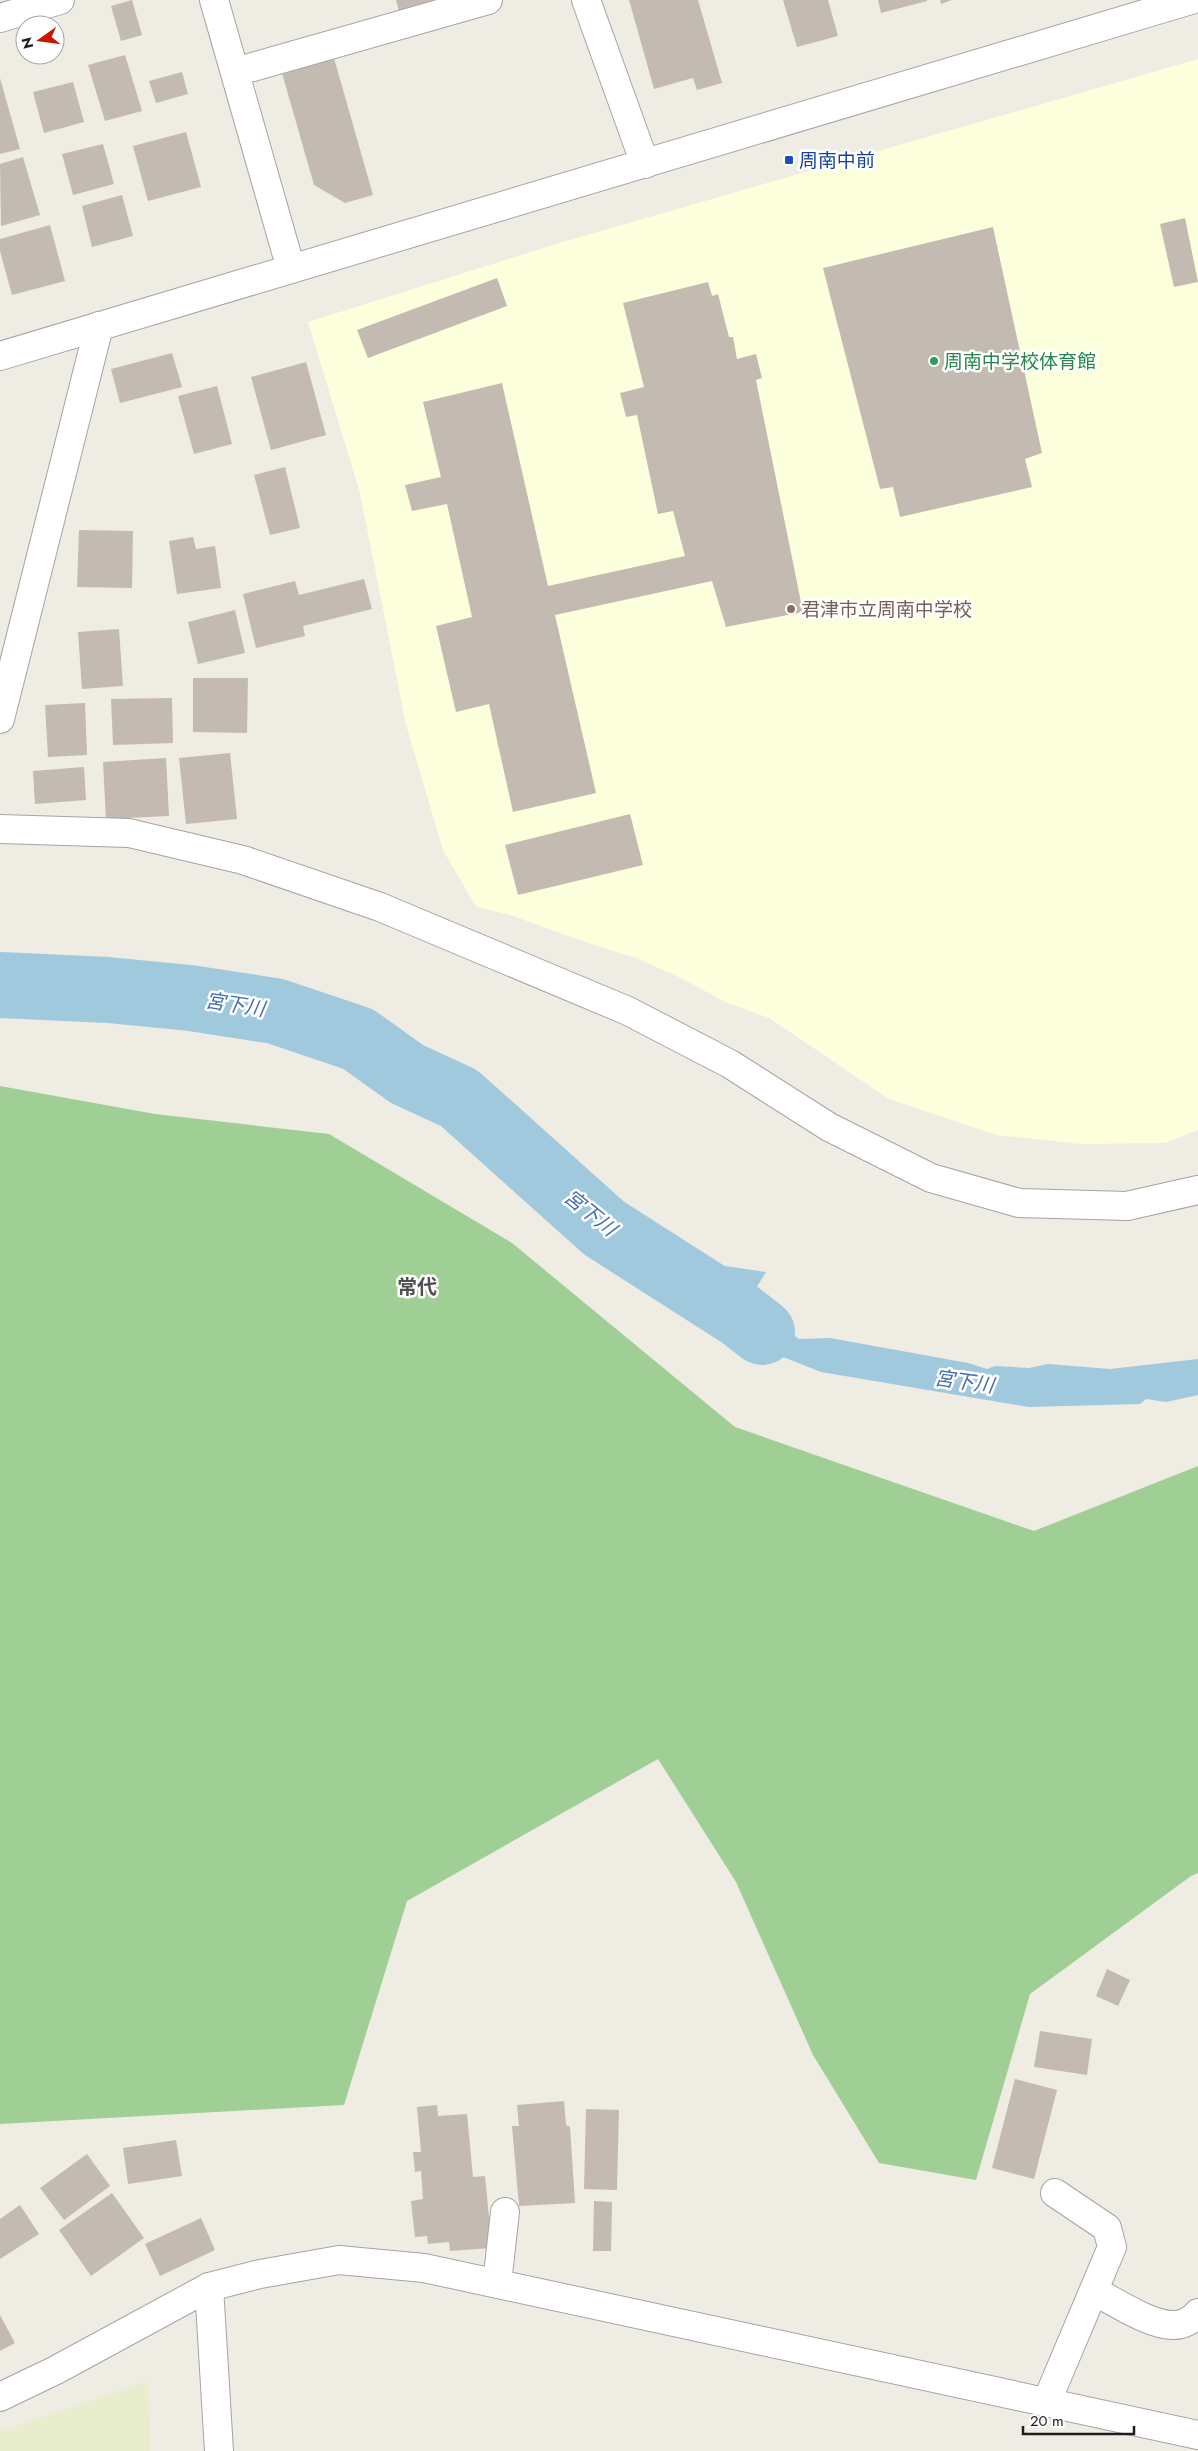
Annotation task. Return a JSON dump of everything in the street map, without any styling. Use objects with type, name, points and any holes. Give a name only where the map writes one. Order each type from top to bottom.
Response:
[{"type":"street","points":[[0,18],[60,0]]},
{"type":"street","points":[[214,0],[291,269]]},
{"type":"street","points":[[235,72],[488,0]]},
{"type":"street","points":[[586,0],[645,164]]},
{"type":"street","points":[[0,356],[1191,0]]},
{"type":"street","points":[[0,719],[99,326]]},
{"type":"street","points":[[0,829],[129,833],[243,860],[380,906],[628,1011],[730,1064],[829,1127],[931,1178],[1020,1203],[1127,1206],[1198,1190]]},
{"type":"street","points":[[1047,2401],[1112,2247],[1107,2228],[1055,2193]]},
{"type":"street","points":[[497,2283],[504,2212]]},
{"type":"street","points":[[0,2397],[56,2370],[209,2287],[260,2274],[339,2260],[424,2268],[1198,2435]]},
{"type":"street","points":[[209,2287],[219,2451]]},
{"type":"street","points":[[1094,2291],[1159,2323],[1174,2325],[1185,2323],[1198,2313]]},
{"type":"shaded area","name":"君津市立周南中学校","points":[[1198,59],[1198,1130],[1165,1143],[1081,1144],[996,1135],[889,1099],[769,1018],[725,1002],[681,978],[636,958],[507,914],[476,907],[443,850],[406,725],[360,493],[308,322],[559,243]]},
{"type":"shaded area","points":[[147,2381],[151,2451],[0,2451],[0,2432]]},
{"type":"green space","points":[[0,1086],[155,1114],[329,1134],[512,1243],[735,1427],[1034,1531],[1198,1466],[1198,1873],[1191,1876],[1030,1994],[976,2180],[879,2163],[813,2055],[736,1882],[658,1759],[407,1901],[344,2105],[0,2124]]},
{"type":"water","points":[[698,1262],[766,1272],[750,1298],[761,1310],[799,1339],[830,1338],[968,1363],[987,1369],[995,1366],[1029,1368],[1048,1364],[1110,1369],[1198,1359],[1198,1395],[1166,1402],[1146,1399],[1140,1404],[1029,1407],[821,1372],[778,1355],[759,1341],[732,1327],[724,1333],[704,1318],[693,1318],[676,1294]]},
{"type":"building","points":[[132,0],[142,35],[121,41],[111,6]]},
{"type":"building","points":[[396,0],[436,0],[399,11]]},
{"type":"building","points":[[629,0],[698,0],[722,83],[697,90],[693,78],[654,89]]},
{"type":"building","points":[[783,0],[828,0],[838,36],[797,47]]},
{"type":"building","points":[[878,0],[927,0],[927,1],[881,13]]},
{"type":"building","points":[[940,0],[952,0],[941,4]]},
{"type":"building","points":[[125,55],[142,111],[105,121],[88,65]]},
{"type":"building","points":[[334,58],[373,195],[345,203],[314,185],[282,73]]},
{"type":"building","points":[[182,72],[188,94],[156,103],[149,81]]},
{"type":"building","points":[[0,78],[20,149],[0,154]]},
{"type":"building","points":[[73,82],[84,122],[44,133],[33,92]]},
{"type":"building","points":[[186,132],[201,187],[148,201],[133,146]]},
{"type":"building","points":[[103,144],[114,184],[73,195],[62,154]]},
{"type":"building","points":[[23,157],[40,215],[1,226],[0,164]]},
{"type":"building","points":[[122,195],[133,236],[92,247],[82,206]]},
{"type":"building","points":[[1185,218],[1198,282],[1174,287],[1160,224]]},
{"type":"building","points":[[50,225],[65,281],[12,295],[0,251],[0,239]]},
{"type":"building","name":"周南中学校体育館","points":[[993,227],[1042,453],[1025,459],[1032,487],[900,517],[893,487],[880,489],[823,268]]},
{"type":"building","points":[[497,278],[507,306],[368,358],[357,330]]},
{"type":"building","points":[[708,282],[712,296],[718,294],[729,337],[733,337],[737,359],[756,354],[762,378],[756,380],[803,612],[726,627],[712,581],[555,615],[596,793],[513,812],[489,704],[456,712],[436,626],[472,617],[447,504],[412,511],[405,485],[441,477],[423,402],[502,383],[548,586],[685,556],[673,511],[658,514],[637,415],[626,417],[620,393],[644,387],[623,303]]},
{"type":"building","points":[[172,353],[182,387],[120,403],[111,369]]},
{"type":"building","points":[[306,362],[326,435],[271,450],[251,377]]},
{"type":"building","points":[[217,386],[232,444],[194,454],[178,396]]},
{"type":"building","points":[[285,467],[300,528],[270,535],[254,475]]},
{"type":"building","points":[[79,530],[133,531],[132,588],[77,587]]},
{"type":"building","points":[[193,537],[196,549],[215,546],[221,588],[177,594],[169,541]]},
{"type":"building","points":[[364,579],[372,609],[303,626],[305,636],[256,648],[243,594],[295,581],[299,595]]},
{"type":"building","points":[[235,610],[245,653],[198,664],[188,622]]},
{"type":"building","points":[[119,629],[123,686],[82,689],[78,632]]},
{"type":"building","points":[[193,678],[248,678],[247,733],[193,732]]},
{"type":"building","points":[[172,698],[173,743],[113,745],[111,699]]},
{"type":"building","points":[[85,703],[87,755],[48,757],[45,705]]},
{"type":"building","points":[[230,753],[237,819],[186,824],[179,758]]},
{"type":"building","points":[[166,758],[169,816],[106,819],[103,762]]},
{"type":"building","points":[[84,767],[86,800],[35,804],[33,771]]},
{"type":"building","points":[[630,814],[643,865],[518,895],[505,845]]},
{"type":"building","points":[[1107,1969],[1130,1980],[1118,2006],[1096,1996]]},
{"type":"building","points":[[1040,2031],[1092,2039],[1087,2075],[1034,2067]]},
{"type":"building","points":[[1015,2079],[1057,2090],[1034,2179],[992,2168]]},
{"type":"building","points":[[564,2101],[566,2125],[570,2127],[575,2203],[519,2206],[512,2126],[519,2126],[517,2105]]},
{"type":"building","points":[[437,2105],[438,2116],[467,2114],[473,2177],[485,2176],[492,2248],[450,2251],[449,2242],[428,2244],[427,2236],[415,2237],[411,2201],[423,2199],[421,2171],[415,2172],[413,2152],[421,2152],[417,2107]]},
{"type":"building","points":[[586,2109],[619,2110],[617,2190],[584,2189]]},
{"type":"building","points":[[176,2140],[182,2176],[128,2184],[123,2148]]},
{"type":"building","points":[[87,2154],[110,2186],[64,2220],[40,2188]]},
{"type":"building","points":[[112,2193],[144,2238],[91,2276],[59,2230]]},
{"type":"building","points":[[594,2201],[612,2202],[611,2251],[593,2251]]},
{"type":"building","points":[[20,2205],[39,2234],[0,2259],[0,2219]]},
{"type":"building","points":[[201,2218],[215,2250],[160,2276],[145,2244]]},
{"type":"building","points":[[0,2315],[15,2343],[0,2351]]},
{"type":"waterway","name":"宮下川","points":[[0,985],[108,990],[190,998],[275,1011],[358,1039],[407,1074],[459,1098],[604,1228],[740,1315],[762,1332]]},
{"type":"place","name":"周南中前","points":[[789,160]]},
{"type":"place","name":"周南中学校体育館","points":[[934,361]]},
{"type":"place","name":"君津市立周南中学校","points":[[791,609]]},
{"type":"district","name":"常代","points":[[417,1287]]}]
